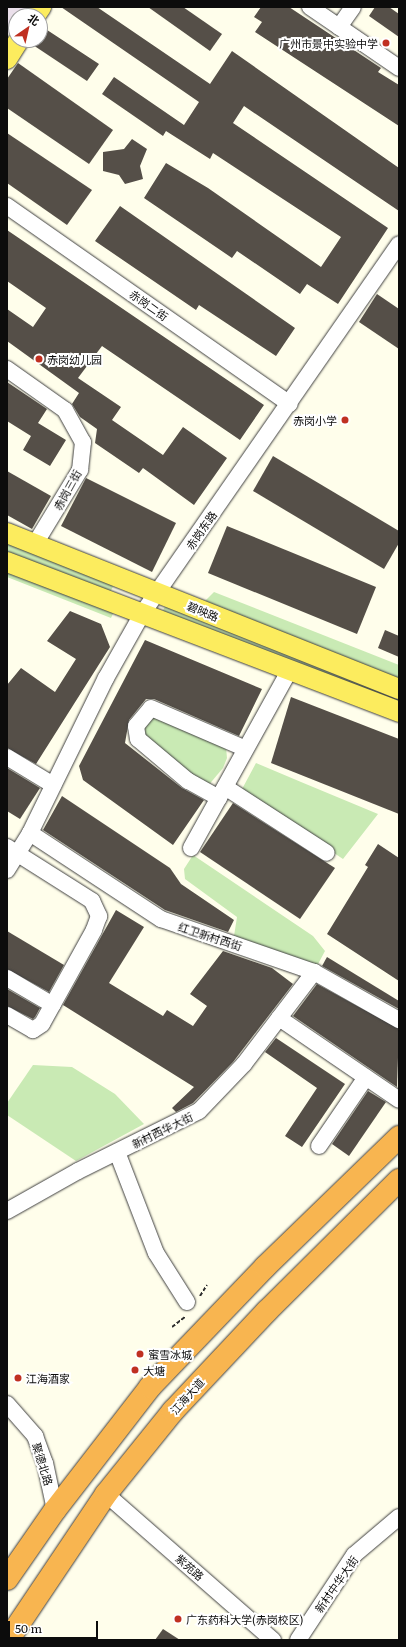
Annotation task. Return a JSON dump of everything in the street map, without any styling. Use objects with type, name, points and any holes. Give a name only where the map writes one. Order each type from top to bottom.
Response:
[{"type":"highway","points":[[10,1568],[150,1387],[265,1267],[399,1137]]},
{"type":"highway","name":"江海大道","points":[[8,1640],[106,1494],[173,1410],[220,1359],[399,1180]]},
{"type":"main road","points":[[7,59],[14,48]]},
{"type":"main road","name":"碧映路","points":[[7,533],[399,689]]},
{"type":"main road","points":[[7,562],[399,712]]},
{"type":"street","points":[[310,7],[399,68]]},
{"type":"street","points":[[339,27],[353,7]]},
{"type":"street","name":"赤岗二街","points":[[7,206],[290,404]]},
{"type":"street","name":"赤岗东路","points":[[7,870],[12,850],[30,832],[106,678],[142,614],[399,246]]},
{"type":"street","name":"赤岗三街","points":[[7,369],[65,410],[83,442],[80,470],[35,544]]},
{"type":"street","points":[[191,848],[289,671]]},
{"type":"street","points":[[246,749],[151,708],[136,726],[138,740],[188,781],[222,792],[327,853]]},
{"type":"street","points":[[7,757],[53,785]]},
{"type":"street","name":"红卫新村西街","points":[[30,832],[161,919],[314,972],[399,1020]]},
{"type":"street","points":[[7,1015],[33,1030],[42,1024],[96,926],[98,910],[92,901],[12,850]]},
{"type":"street","name":"新村西华大街","points":[[7,1211],[117,1152],[199,1111],[244,1064],[314,972]]},
{"type":"street","points":[[7,978],[53,1005]]},
{"type":"street","points":[[279,1018],[399,1100]]},
{"type":"street","points":[[319,1146],[366,1077]]},
{"type":"street","points":[[117,1152],[156,1253],[187,1302]]},
{"type":"street","name":"聚德北路","points":[[7,1404],[34,1436],[40,1447],[56,1510]]},
{"type":"street","name":"紫苑路","points":[[106,1494],[271,1639]]},
{"type":"street","name":"新村中华大街","points":[[298,1640],[354,1555],[399,1517]]},
{"type":"shaded area","points":[[7,7],[26,7],[8,8],[7,36]]},
{"type":"green space","points":[[7,539],[116,580],[108,597],[7,555]]},
{"type":"green space","points":[[7,566],[116,607],[111,618],[7,577]]},
{"type":"green space","points":[[214,592],[399,665],[399,679],[205,601]]},
{"type":"green space","points":[[167,601],[399,693],[399,708],[161,616]]},
{"type":"green space","points":[[148,713],[226,748],[227,758],[223,768],[207,787],[145,742],[141,726]]},
{"type":"green space","points":[[256,763],[378,814],[343,859],[241,791]]},
{"type":"green space","points":[[193,855],[313,936],[325,951],[317,966],[300,965],[234,936],[237,917],[185,879],[184,869]]},
{"type":"green space","points":[[33,1065],[72,1067],[115,1094],[144,1124],[76,1161],[7,1115],[7,1103]]},
{"type":"building","points":[[61,7],[97,7],[210,84],[232,51],[399,168],[399,211],[244,106],[233,123],[388,228],[338,304],[307,284],[300,294],[237,251],[232,258],[144,198],[166,163],[208,188],[321,267],[341,237],[213,153],[210,159],[166,131],[163,136],[102,94],[114,77],[184,125],[199,102]]},
{"type":"building","points":[[148,7],[183,7],[222,34],[210,51]]},
{"type":"building","points":[[261,7],[289,7],[381,68],[378,72],[399,85],[399,126],[255,32],[262,22],[254,17]]},
{"type":"building","points":[[375,7],[389,7],[399,14],[399,37],[369,16]]},
{"type":"building","points":[[48,31],[99,64],[87,81],[38,48],[48,48]]},
{"type":"building","points":[[18,63],[113,130],[89,164],[7,108],[7,79]]},
{"type":"building","points":[[7,133],[92,190],[67,225],[7,183]]},
{"type":"building","points":[[132,139],[147,149],[140,166],[143,179],[125,184],[119,175],[103,171],[103,152],[124,149]]},
{"type":"building","points":[[120,206],[295,328],[276,356],[199,305],[196,310],[95,241]]},
{"type":"building","points":[[7,230],[264,405],[240,440],[102,346],[78,378],[121,407],[112,420],[163,455],[183,427],[227,458],[194,505],[143,468],[139,473],[95,443],[97,429],[80,417],[72,404],[79,393],[7,341],[7,309],[33,327],[46,308],[7,281]]},
{"type":"building","points":[[377,294],[399,309],[399,349],[359,322]]},
{"type":"building","points":[[7,382],[47,409],[38,423],[66,440],[50,466],[23,450],[31,436],[7,421]]},
{"type":"building","points":[[273,456],[399,531],[399,543],[384,569],[253,491]]},
{"type":"building","points":[[7,471],[51,496],[32,529],[7,515]]},
{"type":"building","points":[[86,478],[176,523],[152,572],[61,526]]},
{"type":"building","points":[[227,526],[376,587],[357,634],[208,573]]},
{"type":"building","points":[[70,611],[101,624],[110,647],[36,764],[7,748],[7,685],[21,668],[55,692],[76,659],[47,641]]},
{"type":"building","points":[[385,630],[399,636],[399,657],[378,648]]},
{"type":"building","points":[[145,640],[262,689],[239,736],[154,699],[146,699],[129,720],[125,743],[182,788],[204,800],[173,845],[83,780],[79,766]]},
{"type":"building","points":[[291,697],[399,739],[399,814],[271,763]]},
{"type":"building","points":[[7,768],[40,788],[20,819],[7,811]]},
{"type":"building","points":[[62,796],[170,868],[181,884],[234,920],[228,932],[165,910],[43,830]]},
{"type":"building","points":[[233,803],[335,868],[300,919],[200,852]]},
{"type":"building","points":[[378,844],[399,858],[399,981],[327,934],[368,867],[365,865]]},
{"type":"building","points":[[116,910],[144,927],[109,983],[163,1016],[167,1010],[193,1026],[207,1006],[190,994],[223,951],[272,968],[293,984],[233,1062],[193,1103],[176,1112],[172,1108],[194,1087],[63,1005]]},
{"type":"building","points":[[7,931],[64,965],[49,992],[7,969]]},
{"type":"building","points":[[327,957],[399,1001],[399,1009],[322,966]]},
{"type":"building","points":[[317,984],[399,1029],[397,1087],[293,1016]]},
{"type":"building","points":[[7,989],[40,1008],[33,1019],[7,1006]]},
{"type":"building","points":[[276,1038],[345,1084],[302,1147],[285,1136],[317,1088],[265,1052]]},
{"type":"building","points":[[368,1091],[386,1102],[349,1156],[332,1144]]},
{"type":"building","points":[[163,1629],[180,1640],[155,1640]]},
{"type":"place","name":"广州市景中实验中学","points":[[386,43]]},
{"type":"place","name":"赤岗幼儿园","points":[[39,359]]},
{"type":"place","name":"赤岗小学","points":[[345,420]]},
{"type":"place","name":"蜜雪冰城","points":[[140,1354]]},
{"type":"place","name":"大塘","points":[[135,1370]]},
{"type":"place","name":"江海酒家","points":[[18,1378]]},
{"type":"place","name":"广东药科大学(赤岗校区)","points":[[178,1619]]}]
